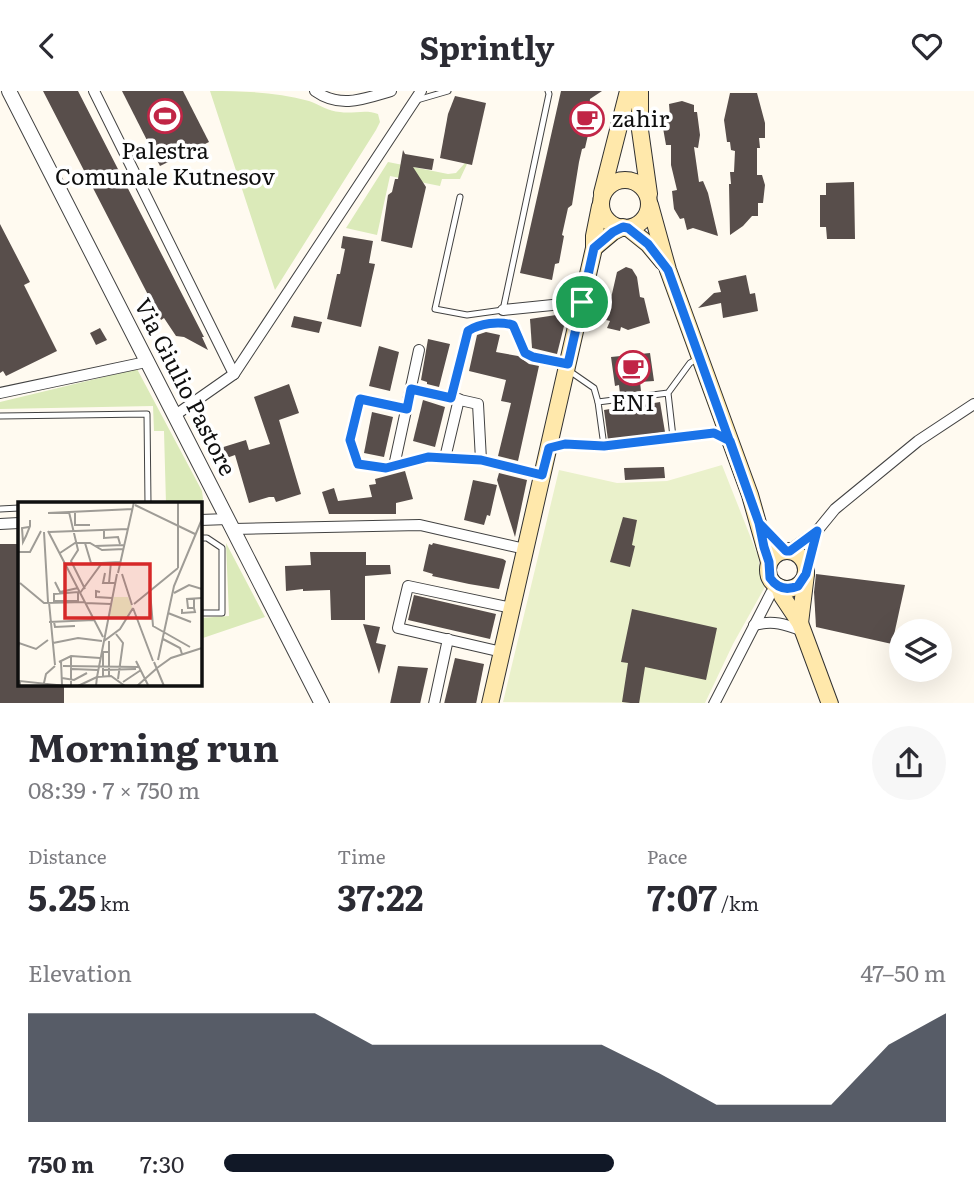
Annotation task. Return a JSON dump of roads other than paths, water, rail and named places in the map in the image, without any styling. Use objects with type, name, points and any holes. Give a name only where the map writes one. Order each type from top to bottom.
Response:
[{"type":"main road","points":[[490,703],[594,248],[601,199],[628,91]]},
{"type":"main road","points":[[594,248],[613,232],[645,219],[649,201],[640,130],[640,91]]},
{"type":"main road","points":[[668,270],[648,244],[626,227],[608,222],[601,199],[609,185],[625,180],[634,181],[644,188],[668,270],[759,523],[769,562],[770,578],[801,627],[830,703]]},
{"type":"main road","points":[[759,523],[788,551],[801,557],[806,571],[801,627]]},
{"type":"main road","points":[[769,562],[776,554],[788,551]]},
{"type":"main road","points":[[778,587],[789,589],[798,586],[806,571]]},
{"type":"street","name":"Via Giulio Pastore","points":[[9,91],[322,703]]},
{"type":"street","points":[[94,91],[234,374]]},
{"type":"street","points":[[315,91],[325,98],[346,103],[391,91]]},
{"type":"street","points":[[174,416],[234,374],[421,91]]},
{"type":"street","points":[[503,310],[582,302]]},
{"type":"street","points":[[445,458],[468,331],[477,325],[513,325],[525,353],[567,367]]},
{"type":"street","points":[[394,466],[419,350]]},
{"type":"street","points":[[0,393],[146,362]]},
{"type":"street","points":[[411,389],[478,404],[481,460]]},
{"type":"street","points":[[407,409],[360,399],[350,440],[358,464],[386,468],[428,457],[481,460],[542,475]]},
{"type":"street","points":[[788,551],[817,531],[849,496],[919,441],[974,404]]},
{"type":"street","points":[[201,520],[231,524],[420,525],[525,549]]},
{"type":"street","points":[[0,524],[18,523]]},
{"type":"street","points":[[806,571],[817,531]]},
{"type":"street","points":[[502,652],[398,628],[408,586],[512,608]]},
{"type":"street","points":[[714,703],[771,593],[778,587]]},
{"type":"street","points":[[754,625],[768,621],[801,627]]},
{"type":"street","points":[[434,703],[448,639]]},
{"type":"lane","points":[[414,101],[447,91]]},
{"type":"lane","points":[[460,197],[435,309],[467,315],[503,310],[548,91]]},
{"type":"lane","points":[[673,437],[668,393],[690,363],[700,357]]},
{"type":"lane","points":[[567,367],[594,388],[604,446]]},
{"type":"lane","points":[[598,402],[668,393]]},
{"type":"lane","points":[[0,416],[147,414],[148,502]]},
{"type":"lane","points":[[549,448],[565,444],[604,446],[714,433],[730,441]]},
{"type":"lane","points":[[0,509],[18,509]]},
{"type":"lane","points":[[201,538],[206,538],[222,548],[222,613],[201,613]]},
{"type":"place","name":"Palestra Comunale Kutnesov","points":[[165,116]]},
{"type":"place","name":"zahir","points":[[587,119]]},
{"type":"place","name":"ENI","points":[[633,368]]}]
